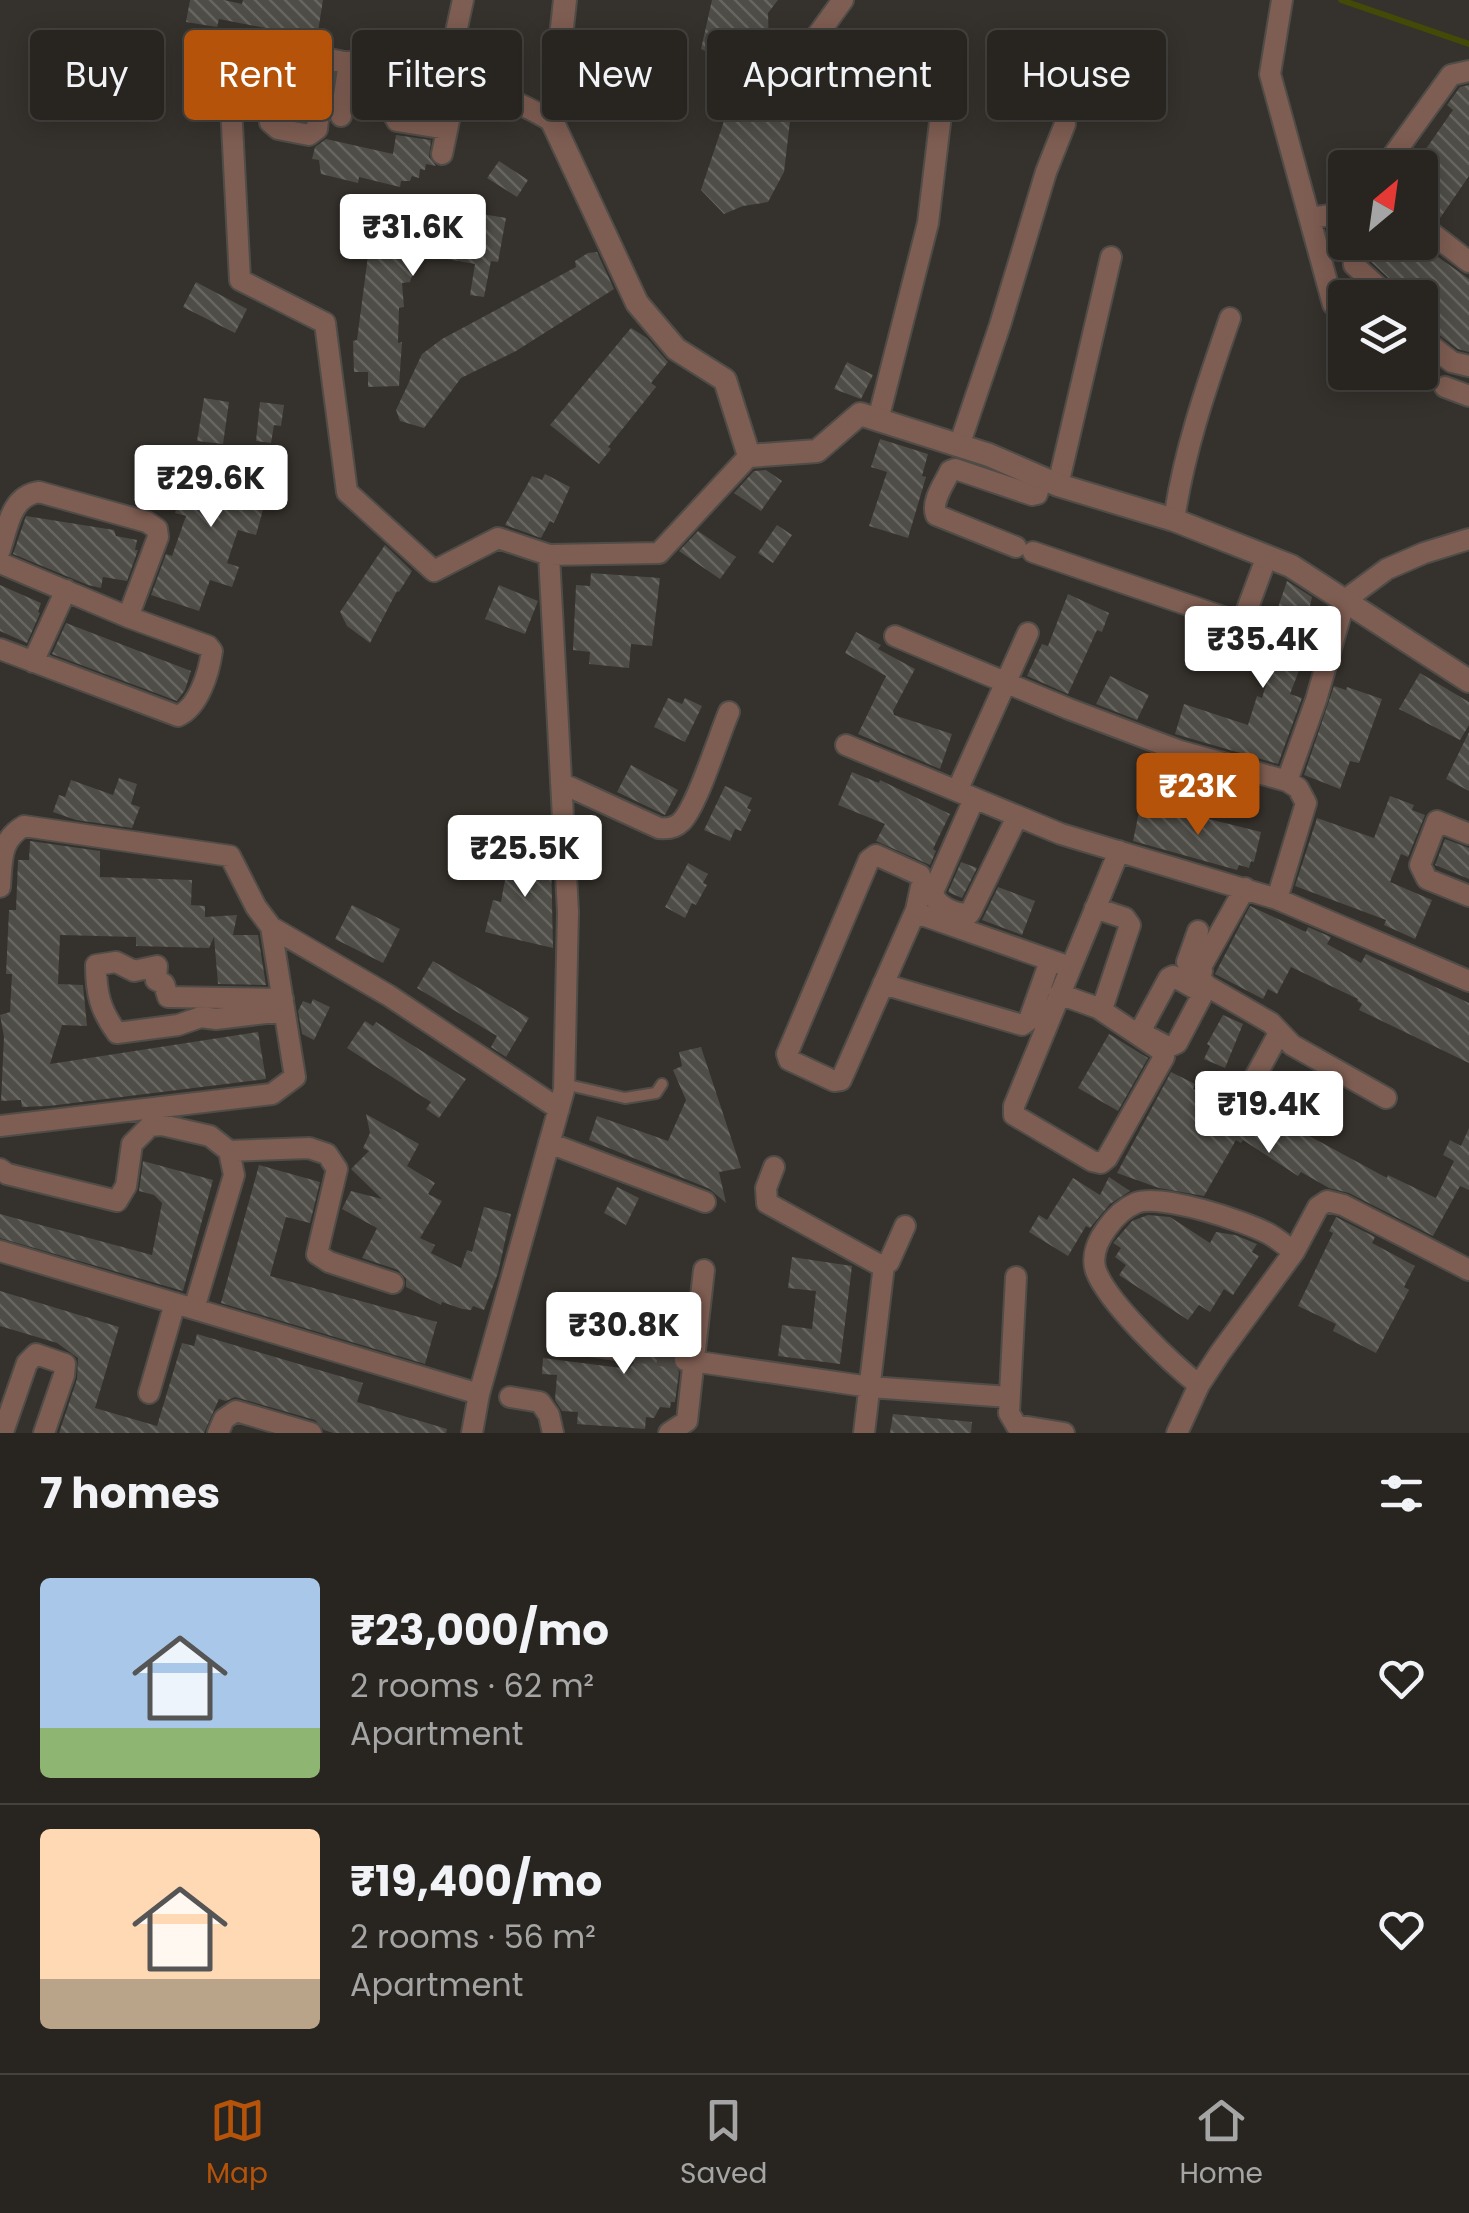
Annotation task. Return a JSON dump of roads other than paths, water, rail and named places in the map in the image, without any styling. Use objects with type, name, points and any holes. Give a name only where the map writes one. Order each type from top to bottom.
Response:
[{"type":"street","points":[[459,30],[463,0]]},
{"type":"street","points":[[565,0],[552,121],[637,303],[676,349],[724,380],[748,456]]},
{"type":"street","points":[[821,30],[843,0]]},
{"type":"street","points":[[1282,0],[1270,74],[1328,285]]},
{"type":"street","points":[[341,116],[349,62]]},
{"type":"street","points":[[332,63],[352,62]]},
{"type":"street","points":[[276,64],[325,64],[317,129],[309,135],[278,129],[270,122],[276,64]]},
{"type":"street","points":[[1397,150],[1451,75],[1469,70]]},
{"type":"street","points":[[522,104],[552,121]]},
{"type":"street","points":[[232,120],[240,280],[325,323],[347,492],[434,571],[498,538],[550,555],[659,552],[748,456],[817,451],[860,414],[959,446],[1050,482],[1174,520],[1291,566],[1469,682]]},
{"type":"street","points":[[396,120],[447,129]]},
{"type":"street","points":[[442,154],[448,120]]},
{"type":"street","points":[[878,420],[928,223],[940,120]]},
{"type":"street","points":[[959,446],[1046,172],[1065,124]]},
{"type":"street","points":[[1310,218],[1328,216]]},
{"type":"street","points":[[1438,238],[1469,262]]},
{"type":"street","points":[[1112,258],[1050,482],[1032,495],[955,469],[950,471],[936,500],[936,515],[1024,550],[1235,620],[1245,616],[1267,556]]},
{"type":"street","points":[[1354,260],[1367,280]]},
{"type":"street","points":[[1174,520],[1180,474],[1191,434],[1230,318]]},
{"type":"street","points":[[1438,351],[1452,362],[1469,366]]},
{"type":"street","points":[[1445,386],[1469,396]]},
{"type":"street","points":[[0,550],[16,504],[27,494],[39,492],[148,522],[156,528],[158,538],[128,617]]},
{"type":"street","points":[[1287,781],[1345,600],[1386,568],[1469,539]]},
{"type":"street","points":[[472,1433],[564,1084],[568,912],[550,555]]},
{"type":"street","points":[[0,563],[208,646],[212,651],[198,696],[186,714],[178,716],[0,648]]},
{"type":"street","points":[[33,662],[66,590]]},
{"type":"street","points":[[1017,818],[972,911],[958,913],[940,904],[933,892],[1028,633]]},
{"type":"street","points":[[895,636],[1180,751],[1287,781],[1298,788],[1306,803],[1277,899]]},
{"type":"street","points":[[561,783],[659,828],[670,829],[682,822],[729,712]]},
{"type":"street","points":[[846,745],[1017,818],[1277,899],[1469,981]]},
{"type":"street","points":[[1469,834],[1437,821],[1420,865],[1427,879],[1469,896]]},
{"type":"street","points":[[0,888],[3,843],[24,826],[230,856],[256,907],[272,927],[388,996],[559,1110]]},
{"type":"street","points":[[883,984],[1022,1025],[1030,1020],[1095,908],[1119,851]]},
{"type":"street","points":[[876,855],[920,876],[916,910],[842,1080],[789,1060],[787,1054],[814,986],[869,860],[876,855]]},
{"type":"street","points":[[1204,983],[1246,888]]},
{"type":"street","points":[[1095,908],[1125,918],[1130,925],[1104,1004],[1098,1008]]},
{"type":"street","points":[[916,910],[1060,964]]},
{"type":"street","points":[[0,1126],[272,1094],[296,1077],[272,927]]},
{"type":"street","points":[[1198,932],[1188,962],[1204,983],[1271,1023],[1292,1045],[1386,1098]]},
{"type":"street","points":[[116,962],[134,971],[156,966],[156,980],[164,984],[168,998],[284,1005],[216,1018],[201,1017],[178,1026],[116,1033],[101,1012],[96,965],[116,962]]},
{"type":"street","points":[[1059,994],[1098,1008],[1162,1051],[1164,1057],[1101,1163],[1092,1162],[1014,1116],[1014,1106],[1059,994],[1060,964]]},
{"type":"street","points":[[1247,1092],[1279,1033]]},
{"type":"street","points":[[0,1169],[7,1174],[117,1200],[126,1186],[132,1144],[150,1126],[210,1136],[229,1151],[234,1175],[149,1393]]},
{"type":"street","points":[[550,1143],[704,1202]]},
{"type":"street","points":[[229,1151],[309,1148],[327,1154],[337,1168],[317,1254],[329,1262],[393,1283]]},
{"type":"street","points":[[774,1167],[766,1188],[767,1203],[884,1266]]},
{"type":"street","points":[[1199,1385],[1174,1365],[1108,1292],[1096,1270],[1094,1251],[1102,1234],[1116,1216],[1138,1202],[1172,1201],[1257,1229],[1294,1252]]},
{"type":"street","points":[[1177,1433],[1199,1385],[1244,1316],[1294,1252],[1318,1208],[1327,1201],[1343,1205],[1469,1270]]},
{"type":"street","points":[[864,1433],[884,1266],[905,1226]]},
{"type":"street","points":[[0,1251],[480,1394]]},
{"type":"street","points":[[669,1433],[686,1421],[689,1361],[704,1270]]},
{"type":"street","points":[[1016,1277],[1009,1414],[1016,1425],[1064,1433]]},
{"type":"street","points":[[576,1342],[628,1351]]},
{"type":"street","points":[[3,1432],[27,1362],[36,1354],[64,1364],[64,1375],[44,1433]]},
{"type":"street","points":[[689,1361],[870,1387],[1009,1397]]},
{"type":"street","points":[[510,1397],[540,1402],[549,1416],[552,1433]]},
{"type":"street","points":[[218,1433],[224,1419],[236,1411],[310,1433]]},
{"type":"lane","points":[[564,1084],[625,1098],[656,1093],[662,1084]]},
{"type":"waterway","points":[[1341,0],[1469,44]]},
{"type":"tunnel","points":[[628,1351],[685,1360]]}]
